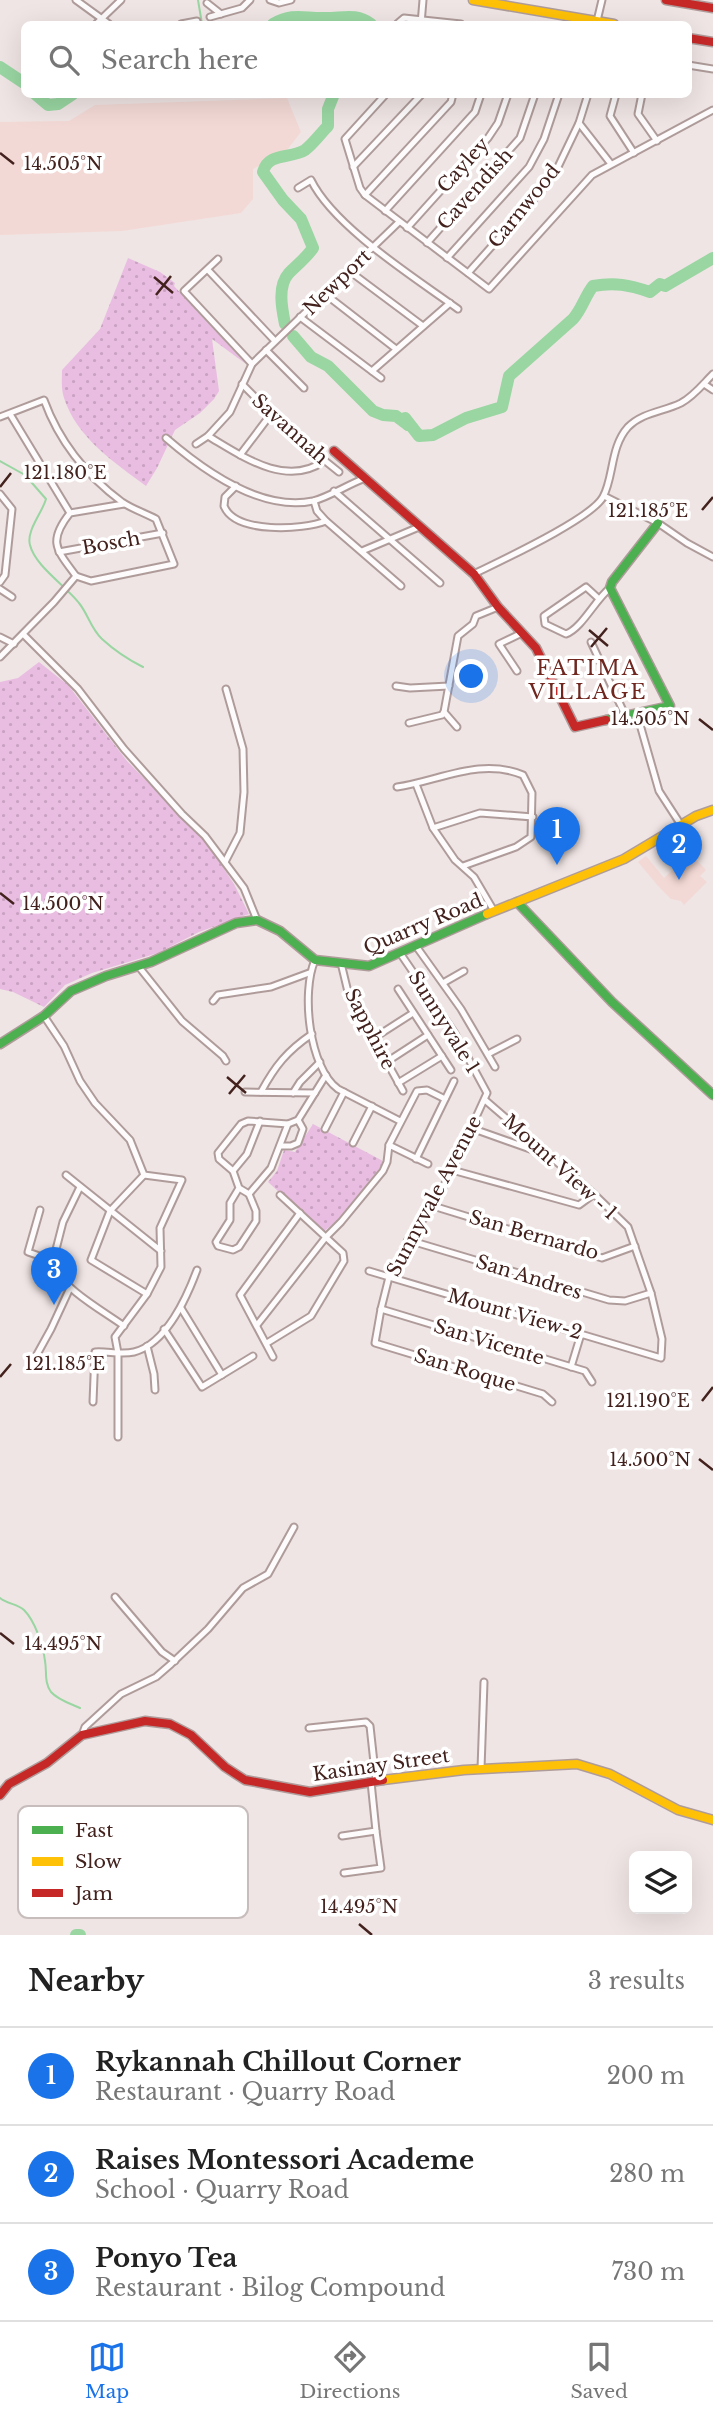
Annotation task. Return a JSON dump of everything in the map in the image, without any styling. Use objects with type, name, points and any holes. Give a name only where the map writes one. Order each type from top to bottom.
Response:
[{"type":"street","points":[[76,0],[105,21]]},
{"type":"street","points":[[100,21],[121,0]]},
{"type":"street","points":[[210,17],[242,8],[250,0]]},
{"type":"street","points":[[270,0],[279,3],[291,0]]},
{"type":"street","points":[[422,21],[423,0]]},
{"type":"street","points":[[473,0],[577,21]]},
{"type":"street","points":[[597,21],[602,0]]},
{"type":"street","points":[[666,0],[713,8]]},
{"type":"street","points":[[207,3],[221,14]]},
{"type":"street","points":[[400,21],[404,18],[418,21]]},
{"type":"street","points":[[692,39],[713,42]]},
{"type":"street","points":[[692,66],[713,69]]},
{"type":"street","points":[[380,98],[345,139],[360,188],[399,222],[489,289],[592,175],[713,110]]},
{"type":"street","points":[[353,167],[418,98]]},
{"type":"street","points":[[365,195],[452,98]]},
{"type":"street","points":[[385,211],[475,112],[480,98]]},
{"type":"street","name":"Cayley","points":[[407,228],[488,138],[498,123],[507,98]]},
{"type":"street","name":"Cavendish","points":[[427,243],[520,138],[534,98]]},
{"type":"street","points":[[447,257],[530,167],[544,139],[558,98]]},
{"type":"street","name":"Carnwood","points":[[468,273],[556,171],[579,123],[587,98]]},
{"type":"street","points":[[615,98],[610,116],[634,153]]},
{"type":"street","points":[[641,98],[638,114],[657,141]]},
{"type":"street","points":[[579,123],[611,164]]},
{"type":"street","points":[[298,188],[311,180],[328,206],[347,226],[457,309]]},
{"type":"street","name":"Newport","points":[[196,444],[208,436],[230,412],[252,364],[399,222]]},
{"type":"street","points":[[218,259],[184,290],[252,364]]},
{"type":"street","points":[[208,270],[275,341]]},
{"type":"street","points":[[348,270],[423,326]]},
{"type":"street","points":[[325,293],[396,349]]},
{"type":"street","points":[[372,371],[450,303]]},
{"type":"street","points":[[300,317],[381,378]]},
{"type":"street","points":[[266,350],[304,388]]},
{"type":"street","points":[[474,574],[593,510],[604,496],[614,455],[626,430],[638,418],[690,398],[713,374]]},
{"type":"street","name":"Savannah","points":[[242,384],[271,414],[339,472]]},
{"type":"street","points":[[704,384],[713,390]]},
{"type":"street","points":[[0,417],[44,400],[50,417],[81,466],[124,503],[156,519],[174,564],[91,581],[76,576],[58,552],[55,543],[58,528],[70,513],[124,503]]},
{"type":"street","points":[[10,414],[70,513]]},
{"type":"street","points":[[240,455],[271,414]]},
{"type":"street","points":[[208,436],[240,455],[287,473],[310,469],[324,461]]},
{"type":"street","points":[[166,438],[194,461],[236,486],[260,497],[278,501],[314,500],[363,479]]},
{"type":"street","points":[[334,451],[474,574],[498,607],[536,648],[575,727],[670,706],[610,588]]},
{"type":"street","points":[[236,486],[225,497],[224,506],[229,515],[241,521],[292,528],[326,521]]},
{"type":"street","points":[[334,491],[440,583]]},
{"type":"street","points":[[0,494],[12,509],[5,575],[0,582]]},
{"type":"street","points":[[604,496],[658,523],[687,543],[712,554]]},
{"type":"street","points":[[314,500],[317,511],[326,521],[401,586]]},
{"type":"street","points":[[598,598],[586,587],[544,616],[545,624],[566,634],[575,631],[658,523]]},
{"type":"street","points":[[362,551],[419,527]]},
{"type":"street","name":"Bosch","points":[[58,552],[163,533]]},
{"type":"street","points":[[0,657],[76,576]]},
{"type":"street","points":[[0,589],[12,597]]},
{"type":"street","points":[[409,723],[442,715],[458,636],[473,624],[476,616],[498,607]]},
{"type":"street","points":[[517,671],[499,644],[522,633]]},
{"type":"street","points":[[23,634],[78,689],[124,749],[205,836],[244,888],[257,920]]},
{"type":"street","points":[[0,637],[14,644]]},
{"type":"street","points":[[591,642],[626,717]]},
{"type":"street","points":[[396,686],[449,687]]},
{"type":"street","points":[[225,862],[240,833],[244,792],[243,749],[226,689]]},
{"type":"street","points":[[444,712],[457,727]]},
{"type":"street","points":[[637,714],[659,791],[681,825]]},
{"type":"street","points":[[397,787],[463,770],[486,768],[523,775],[533,793],[531,837],[524,843],[463,866]]},
{"type":"street","points":[[415,784],[433,828],[455,860],[474,877],[494,911]]},
{"type":"street","name":"Quarry Road","points":[[315,960],[369,966],[494,911],[624,859],[696,816],[713,810]]},
{"type":"street","points":[[433,828],[480,813],[533,817]]},
{"type":"street","points":[[517,902],[573,962],[713,1095]]},
{"type":"street","points":[[0,1044],[44,1016],[71,991],[106,976],[139,967],[236,923],[257,920],[279,932],[315,960],[309,973],[307,1005],[320,1062],[331,1084],[400,1121]]},
{"type":"street","points":[[416,946],[443,983],[495,1067]]},
{"type":"street","name":"Sunnyvale 1","points":[[400,953],[454,1032],[487,1091]]},
{"type":"street","name":"Sapphire","points":[[341,963],[348,992],[403,1091]]},
{"type":"street","points":[[139,967],[182,1021],[216,1049],[226,1061]]},
{"type":"street","points":[[443,983],[464,971]]},
{"type":"street","points":[[214,1001],[218,995],[271,987],[309,973]]},
{"type":"street","points":[[398,989],[451,1070]]},
{"type":"street","points":[[374,1038],[413,1013]]},
{"type":"street","points":[[44,1016],[95,1103],[130,1140],[144,1175]]},
{"type":"street","points":[[261,1092],[273,1070],[293,1046],[312,1034]]},
{"type":"street","points":[[388,1061],[428,1035]]},
{"type":"street","points":[[488,1054],[517,1039]]},
{"type":"street","points":[[398,1083],[442,1056]]},
{"type":"street","points":[[293,1093],[320,1062]]},
{"type":"street","points":[[239,1188],[230,1203],[231,1216],[216,1240],[218,1246],[235,1250],[256,1222],[256,1211],[249,1194],[239,1188],[233,1171],[219,1158],[218,1153],[241,1124],[248,1121],[288,1124],[298,1120],[326,1075]]},
{"type":"street","points":[[416,1159],[454,1081]]},
{"type":"street","points":[[257,1325],[326,1237],[383,1171],[387,1162],[388,1145],[414,1096],[421,1089],[444,1099]]},
{"type":"street","name":"Sunnyvale Avenue","points":[[375,1343],[380,1309],[389,1277],[408,1240],[433,1206],[452,1170],[487,1091]]},
{"type":"street","points":[[245,1092],[315,1093]]},
{"type":"street","points":[[325,1129],[344,1092]]},
{"type":"street","name":"Mount View - 1","points":[[485,1100],[628,1227],[652,1293],[662,1339],[661,1358]]},
{"type":"street","points":[[353,1143],[372,1106]]},
{"type":"street","points":[[280,1146],[298,1143],[303,1131],[298,1120]]},
{"type":"street","points":[[233,1171],[247,1154],[260,1121]]},
{"type":"street","points":[[249,1194],[268,1173],[288,1124]]},
{"type":"street","points":[[471,1128],[551,1157]]},
{"type":"street","points":[[388,1145],[428,1164]]},
{"type":"street","points":[[452,1170],[579,1205],[594,1194]]},
{"type":"street","points":[[66,1175],[161,1251]]},
{"type":"street","points":[[118,1437],[118,1353],[115,1337],[147,1294],[161,1267],[160,1228],[182,1180],[144,1175]]},
{"type":"street","points":[[144,1175],[110,1211],[91,1260],[147,1294]]},
{"type":"street","points":[[80,1187],[63,1222],[51,1260],[60,1280],[69,1289],[124,1326]]},
{"type":"street","points":[[267,1343],[311,1316],[344,1261],[343,1254],[279,1195]]},
{"type":"street","name":"San Bernardo","points":[[433,1206],[602,1258],[635,1246]]},
{"type":"street","points":[[40,1210],[28,1251],[51,1260]]},
{"type":"street","points":[[273,1356],[240,1297],[300,1213]]},
{"type":"street","name":"San Andres","points":[[408,1240],[609,1300],[625,1301],[652,1293]]},
{"type":"street","points":[[93,1402],[94,1355],[97,1351],[134,1352],[147,1346],[181,1308],[197,1270]]},
{"type":"street","name":"Mount View-2","points":[[369,1271],[661,1358]]},
{"type":"street","points":[[30,1367],[69,1289]]},
{"type":"street","points":[[181,1308],[222,1375]]},
{"type":"street","name":"San Vicente","points":[[380,1309],[585,1371],[592,1382]]},
{"type":"street","points":[[164,1329],[202,1387],[253,1356]]},
{"type":"street","points":[[571,1367],[581,1334]]},
{"type":"street","name":"San Roque","points":[[375,1343],[543,1394],[552,1402]]},
{"type":"street","points":[[147,1346],[155,1390]]},
{"type":"street","points":[[82,1735],[85,1727],[121,1694],[156,1677],[175,1661],[208,1629],[243,1588],[268,1574],[293,1527]]},
{"type":"street","points":[[115,1597],[162,1652],[175,1661]]},
{"type":"street","points":[[481,1769],[484,1682]]},
{"type":"street","name":"Kasinay Street","points":[[0,1795],[9,1784],[47,1763],[82,1735],[145,1721],[170,1724],[191,1735],[225,1767],[246,1780],[310,1792],[374,1781],[481,1769],[577,1764],[610,1774],[678,1810],[713,1820]]},
{"type":"street","points":[[309,1728],[366,1722],[370,1726],[376,1831],[381,1868],[344,1873]]},
{"type":"street","points":[[342,1836],[376,1831]]},
{"type":"shaded area","points":[[287,98],[301,132],[287,150],[253,169],[253,199],[241,213],[122,231],[0,235],[0,122],[69,121],[95,105]]},
{"type":"shaded area","points":[[128,258],[160,272],[175,283],[174,286],[246,364],[212,339],[219,391],[200,413],[175,430],[146,486],[87,437],[70,412],[62,388],[62,370],[100,329]]},
{"type":"shaded area","points":[[39,662],[68,685],[127,761],[205,840],[234,884],[249,914],[199,932],[158,953],[92,973],[65,985],[44,1007],[13,992],[0,989],[0,682],[18,678]]},
{"type":"shaded area","points":[[691,854],[706,870],[700,876],[707,882],[684,905],[681,901],[671,899],[638,862],[646,856],[664,878]]},
{"type":"shaded area","points":[[313,1124],[383,1161],[338,1220],[323,1232],[268,1182],[277,1171],[284,1150],[295,1152]]},
{"type":"waterway","points":[[198,0],[202,21]]},
{"type":"waterway","points":[[280,21],[292,17],[348,17],[366,21]]},
{"type":"waterway","points":[[0,67],[21,81]]},
{"type":"waterway","points":[[40,98],[48,105],[58,104],[67,98]]},
{"type":"waterway","points":[[285,324],[281,298],[285,278],[313,248],[301,219],[263,172],[270,161],[299,153],[314,142],[328,126],[328,109],[332,98]]},
{"type":"waterway","points":[[408,425],[405,418],[419,436],[433,435],[466,418],[502,407],[509,376],[573,319],[593,286],[622,285],[650,292],[660,284],[665,286],[713,258]]},
{"type":"waterway","points":[[293,336],[311,357],[328,366],[373,411],[396,416],[408,425]]},
{"type":"waterway","points":[[0,461],[25,475],[46,499],[29,540],[38,561],[79,603],[102,639],[121,655],[143,667]]},
{"type":"waterway","points":[[0,1598],[22,1608],[32,1620],[42,1648],[51,1692],[61,1700],[80,1708]]},
{"type":"traffic: fast","points":[[606,720],[670,706],[610,588],[658,523]]},
{"type":"traffic: fast","points":[[517,902],[612,1002],[713,1095]]},
{"type":"traffic: fast","points":[[0,1044],[44,1016],[71,991],[106,976],[151,962],[236,923],[257,920],[280,931],[315,960],[369,966],[487,914]]},
{"type":"traffic: slow","points":[[473,0],[596,21]]},
{"type":"traffic: slow","points":[[487,914],[624,859],[696,816],[713,810]]},
{"type":"traffic: slow","points":[[383,1780],[464,1770],[577,1764],[610,1774],[678,1810],[713,1820]]},
{"type":"traffic: jam","points":[[666,0],[713,8]]},
{"type":"traffic: jam","points":[[692,39],[713,42]]},
{"type":"traffic: jam","points":[[334,451],[474,574],[498,607],[536,648],[575,727],[606,720]]},
{"type":"traffic: jam","points":[[0,1795],[9,1784],[47,1763],[82,1735],[145,1721],[170,1724],[191,1735],[225,1767],[245,1780],[310,1792],[383,1780]]},
{"type":"place","name":"Rykannah Chillout Corner","points":[[557,865]]},
{"type":"place","name":"Raises Montessori Academe","points":[[679,880]]},
{"type":"place","name":"Ponyo Tea","points":[[54,1305]]},
{"type":"district","name":"FATIMA VILLAGE","points":[[588,680]]}]
